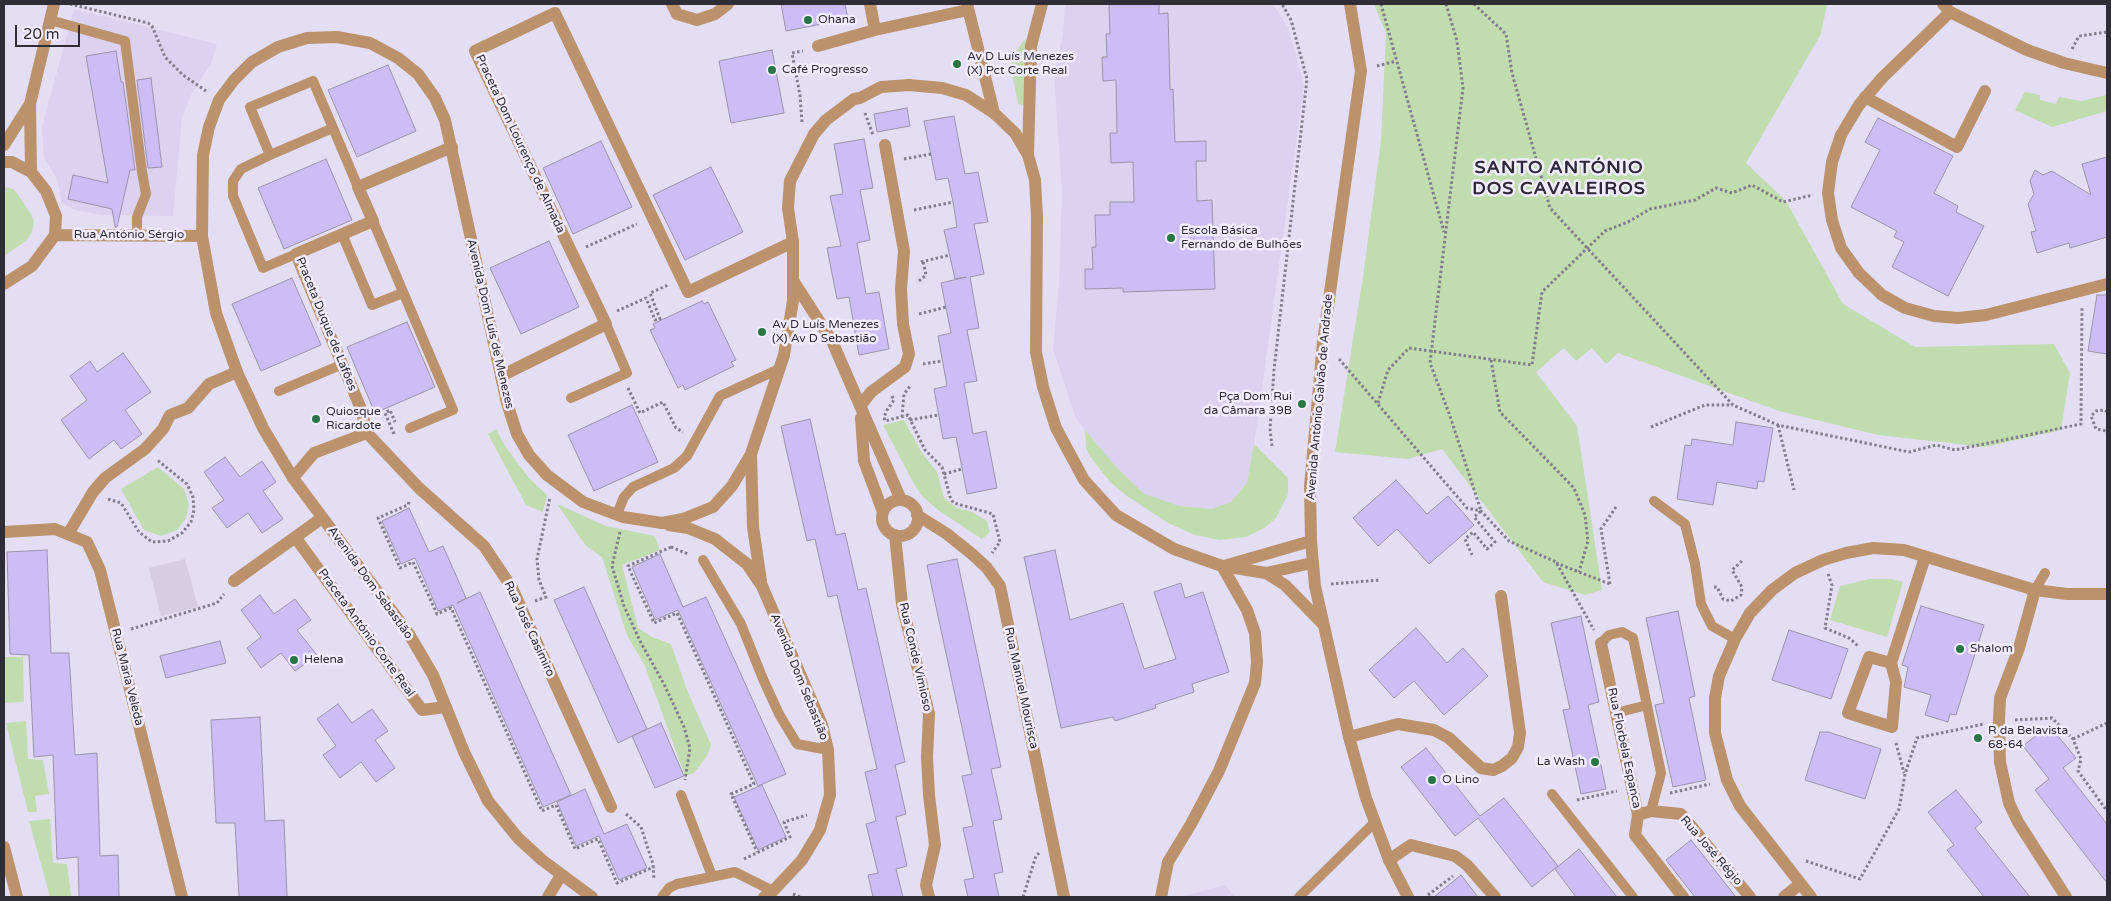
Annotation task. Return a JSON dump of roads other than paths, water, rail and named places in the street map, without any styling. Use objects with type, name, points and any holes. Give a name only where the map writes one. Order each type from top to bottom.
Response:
[{"type":"street","points":[[31,172],[30,104],[54,4]]},
{"type":"street","points":[[672,4],[677,14],[697,20],[715,14],[728,4]]},
{"type":"street","points":[[870,4],[875,30]]},
{"type":"street","points":[[1028,155],[1031,46],[1042,4]]},
{"type":"street","name":"Avenida António Galvão de Andrade","points":[[1350,4],[1360,70],[1323,342],[1310,486],[1310,541],[1315,586],[1323,624],[1349,736],[1366,798],[1389,860],[1408,897]]},
{"type":"street","points":[[818,46],[968,7],[994,113]]},
{"type":"street","points":[[2107,73],[2064,63],[2027,50],[1946,8],[1865,97],[1841,135],[1832,162],[1828,193],[1832,220],[1841,248],[1858,273],[1882,295],[1905,308],[1934,316],[1958,318],[1986,315],[2107,284]]},
{"type":"street","name":"Praceta Dom Lourenço de Almada","points":[[604,320],[475,51],[555,13],[688,292],[793,242]]},
{"type":"street","name":"Avenida Dom Luís de Menezes","points":[[202,236],[203,155],[209,127],[219,100],[234,80],[252,62],[278,47],[307,38],[337,37],[370,44],[398,58],[418,74],[436,98],[445,120],[506,403],[517,434],[529,455],[547,476],[583,502],[620,516],[662,523],[683,519],[713,507],[732,486],[752,454],[784,355],[793,301],[793,242],[788,208],[790,181],[814,134],[826,120],[854,99],[881,88],[909,85],[942,88],[966,96],[994,113],[1015,133],[1028,155],[1035,180],[1037,208],[1036,352],[1043,387],[1056,428],[1084,480],[1116,515],[1174,549],[1222,566],[1266,574],[1285,584],[1323,624]]},
{"type":"street","points":[[1865,97],[1957,147],[1985,91]]},
{"type":"street","points":[[4,145],[30,104]]},
{"type":"street","points":[[883,512],[890,503],[901,500],[912,505],[917,515],[917,521],[912,531],[901,536],[890,533],[883,524],[883,512],[864,461],[861,405],[871,392],[905,366],[909,354],[903,324],[901,288],[904,252],[885,145]]},
{"type":"street","points":[[373,221],[358,187],[452,147]]},
{"type":"street","points":[[4,162],[12,162],[31,172],[46,191],[56,216],[55,235],[32,266],[4,284]]},
{"type":"street","name":"Praceta Duque de Lafões","points":[[366,433],[360,409],[343,364],[296,254],[373,221]]},
{"type":"street","name":"Rua António Sérgio","points":[[55,235],[202,236]]},
{"type":"street","name":"Avenida Dom Sebastião","points":[[202,236],[216,313],[237,372],[262,428],[293,478],[408,634],[432,675],[464,752],[488,801],[518,838],[561,875],[592,897]]},
{"type":"street","points":[[794,282],[832,341],[901,500]]},
{"type":"street","points":[[501,376],[604,320]]},
{"type":"street","points":[[68,534],[93,492],[105,478],[145,448],[163,429],[170,415],[188,408],[209,384],[237,372]]},
{"type":"street","points":[[293,478],[314,453],[366,433]]},
{"type":"street","name":"Rua José Casimiro","points":[[366,433],[416,484],[484,546],[512,588],[611,807]]},
{"type":"street","points":[[752,454],[753,527],[762,586]]},
{"type":"street","name":"Rua Manuel Mourisca","points":[[917,515],[947,534],[972,554],[987,568],[1000,586],[1064,897]]},
{"type":"street","points":[[234,580],[322,518]]},
{"type":"street","points":[[662,523],[688,528],[715,539],[747,564],[762,586]]},
{"type":"street","name":"Rua Maria Veleda","points":[[4,532],[55,529],[87,542],[100,570],[182,897]]},
{"type":"street","name":"Rua Conde Vimioso","points":[[896,535],[902,604],[929,714],[928,766],[935,845],[926,885],[929,897]]},
{"type":"street","name":"Praceta António Corte Real","points":[[296,537],[422,710],[446,707]]},
{"type":"street","points":[[1160,897],[1168,862],[1219,771],[1255,683],[1257,662],[1255,633],[1247,610],[1222,566],[1310,541]]},
{"type":"street","points":[[1811,897],[1740,806],[1727,780],[1715,733],[1715,698],[1719,676],[1734,639],[1750,613],[1772,590],[1795,573],[1822,560],[1874,548],[1904,550],[2034,590],[2067,594],[2107,594]]},
{"type":"street","points":[[1891,663],[1869,657],[1848,713],[1892,727],[1896,682],[1891,663],[1926,556]]},
{"type":"street","name":"Avenida Dom Luís de Menezes","points":[[1266,574],[1312,563]]},
{"type":"street","name":"Avenida Dom Sebastião","points":[[762,586],[822,725],[828,750],[830,795],[820,830],[802,860],[769,894]]},
{"type":"street","points":[[2034,590],[2019,648],[2000,698],[2000,762],[2009,803],[2023,829],[2066,897]]},
{"type":"street","points":[[1349,736],[1398,724],[1434,730],[1449,738],[1481,768],[1493,770],[1512,758],[1518,748],[1520,732],[1501,596]]},
{"type":"street","name":"Rua Florbela Espanca","points":[[1601,643],[1638,815],[1635,835],[1683,897]]},
{"type":"street","name":"Rua José Régio","points":[[1638,815],[1651,811],[1681,814],[1750,897]]},
{"type":"street","points":[[1389,860],[1411,845],[1455,856],[1468,865],[1495,897]]},
{"type":"street","points":[[4,846],[17,897]]},
{"type":"street","points":[[548,897],[561,875]]},
{"type":"street","points":[[1784,897],[1800,884]]},
{"type":"lane","points":[[50,20],[125,41],[146,194],[137,217],[137,235]]},
{"type":"lane","points":[[270,155],[250,107],[313,81],[358,187]]},
{"type":"lane","points":[[296,254],[263,268],[232,196],[233,181],[241,169],[333,128]]},
{"type":"lane","points":[[373,221],[453,410],[410,428]]},
{"type":"lane","points":[[342,234],[372,305],[403,293]]},
{"type":"lane","points":[[571,398],[627,373],[604,320]]},
{"type":"lane","points":[[279,391],[343,364]]},
{"type":"lane","points":[[620,516],[624,497],[633,487],[674,468],[687,456],[720,396],[779,369]]},
{"type":"lane","points":[[1654,500],[1685,524],[1695,564],[1701,604],[1712,626],[1734,639]]},
{"type":"lane","points":[[703,560],[741,624],[762,679],[779,714],[797,744],[828,750]]},
{"type":"lane","points":[[2034,590],[2045,573]]},
{"type":"lane","points":[[1601,643],[1610,635],[1622,632],[1633,638],[1661,773],[1651,811]]},
{"type":"lane","points":[[1616,713],[1647,705]]},
{"type":"lane","points":[[1552,794],[1633,897]]},
{"type":"lane","points":[[681,795],[712,876]]},
{"type":"lane","points":[[1299,897],[1374,823]]},
{"type":"lane","points":[[662,897],[669,888],[677,884],[735,872],[769,894]]},
{"type":"place","name":"Ohana","points":[[808,20]]},
{"type":"place","name":"Av D Luís Menezes (X) Pct Corte Real","points":[[957,64]]},
{"type":"place","name":"Café Progresso","points":[[772,70]]},
{"type":"place","name":"Escola Básica Fernando de Bulhões","points":[[1171,238]]},
{"type":"place","name":"Av D Luís Menezes (X) Av D Sebastião","points":[[762,332]]},
{"type":"place","name":"Pça Dom Rui da Câmara 39B","points":[[1302,404]]},
{"type":"place","name":"Quiosque Ricardote","points":[[316,419]]},
{"type":"place","name":"Shalom","points":[[1960,649]]},
{"type":"place","name":"Helena","points":[[294,660]]},
{"type":"place","name":"R da Belavista 68-64","points":[[1978,738]]},
{"type":"place","name":"La Wash","points":[[1595,762]]},
{"type":"place","name":"O Lino","points":[[1432,780]]},
{"type":"district","name":"SANTO ANTÓNIO DOS CAVALEIROS","points":[[1559,178]]}]
